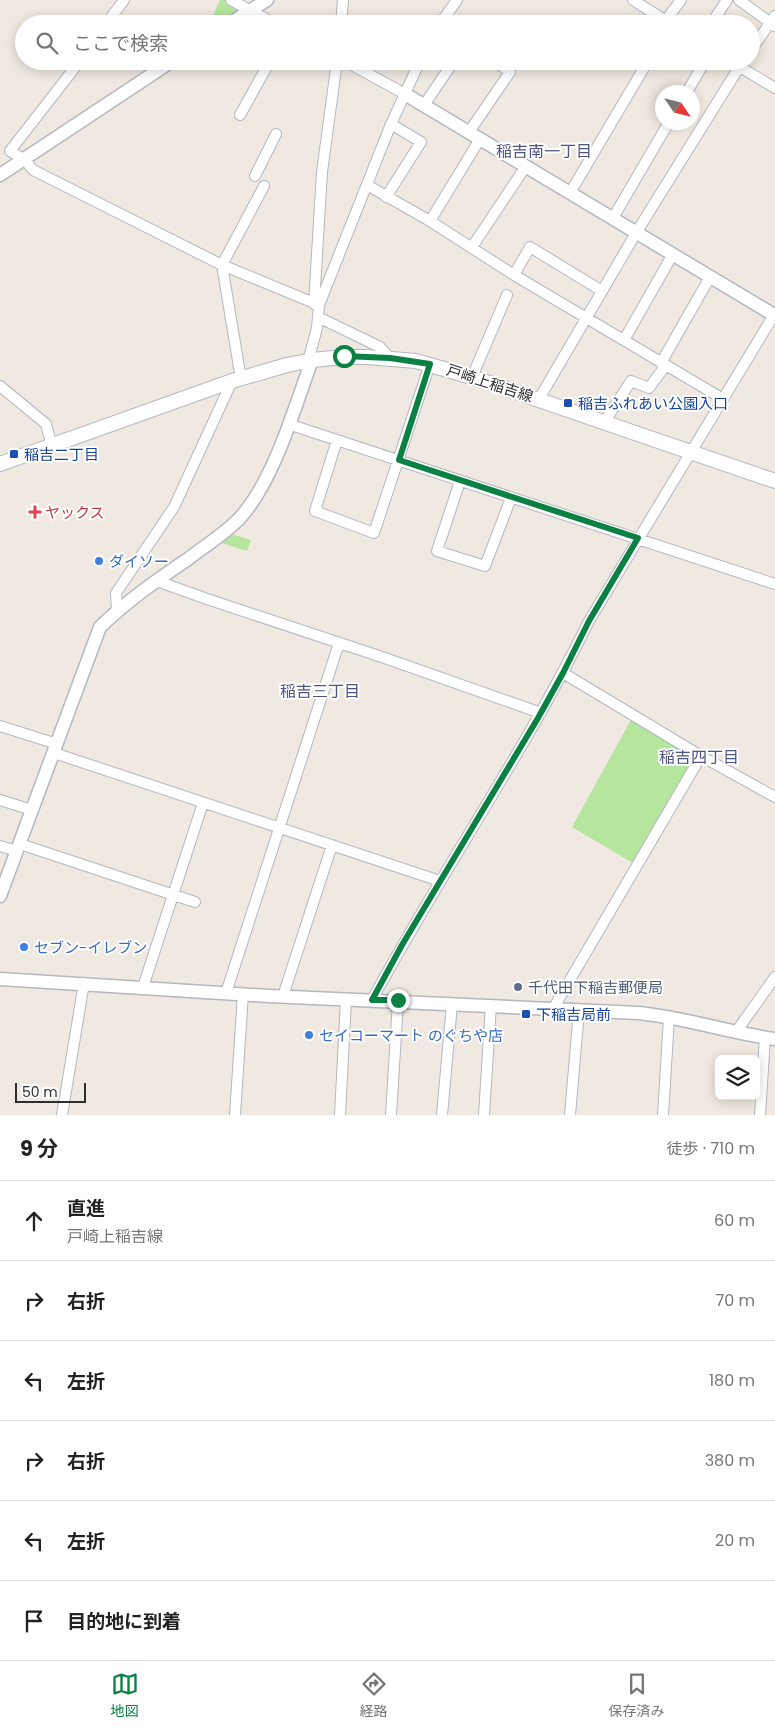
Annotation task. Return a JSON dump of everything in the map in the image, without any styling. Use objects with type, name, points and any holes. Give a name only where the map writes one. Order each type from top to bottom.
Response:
[{"type":"main road","name":"戸崎上稲吉線","points":[[0,464],[236,380],[287,365],[344,356],[390,358],[430,364],[472,376],[775,481]]},
{"type":"street","points":[[113,15],[124,0]]},
{"type":"street","points":[[231,0],[258,15]]},
{"type":"street","points":[[242,15],[267,0]]},
{"type":"street","points":[[341,15],[343,0]]},
{"type":"street","points":[[446,15],[457,0]]},
{"type":"street","points":[[633,0],[656,15]]},
{"type":"street","points":[[673,15],[681,0]]},
{"type":"street","points":[[716,15],[727,0]]},
{"type":"street","points":[[738,0],[773,22],[760,39]]},
{"type":"street","points":[[73,70],[10,151],[25,160],[33,170],[222,265],[317,304]]},
{"type":"street","points":[[0,175],[158,70]]},
{"type":"street","points":[[240,115],[265,70]]},
{"type":"street","points":[[0,896],[100,627],[117,611],[217,538],[238,519],[254,500],[266,478],[288,424],[312,360],[310,354],[317,328],[322,172],[336,70]]},
{"type":"street","points":[[361,70],[424,105],[774,314],[589,621],[541,712],[402,945],[372,1000]]},
{"type":"street","points":[[317,304],[391,124],[416,70]]},
{"type":"street","points":[[424,105],[448,70]]},
{"type":"street","points":[[430,221],[474,135],[510,72],[507,70]]},
{"type":"street","points":[[570,192],[643,70]]},
{"type":"street","points":[[691,85],[700,70]]},
{"type":"street","points":[[539,399],[636,232],[734,70]]},
{"type":"street","points":[[748,70],[775,88]]},
{"type":"street","points":[[386,197],[420,142],[391,124]]},
{"type":"street","points":[[613,218],[664,130]]},
{"type":"street","points":[[255,176],[276,134]]},
{"type":"street","points":[[472,247],[526,166]]},
{"type":"street","points":[[117,611],[116,593],[174,508],[236,380],[222,265],[264,186]]},
{"type":"street","points":[[366,186],[430,221],[514,275],[722,399]]},
{"type":"street","points":[[514,275],[530,247],[602,291]]},
{"type":"street","points":[[624,340],[673,254]]},
{"type":"street","points":[[605,421],[631,381],[649,388],[664,364],[710,276]]},
{"type":"street","points":[[472,376],[506,295]]},
{"type":"street","points":[[318,317],[380,347],[390,358]]},
{"type":"street","points":[[337,440],[315,511],[374,532],[430,364]]},
{"type":"street","points":[[0,386],[46,424],[52,446]]},
{"type":"street","points":[[288,424],[775,584]]},
{"type":"street","points":[[460,481],[437,551],[485,566],[511,498]]},
{"type":"street","points":[[157,581],[541,712]]},
{"type":"street","points":[[226,993],[340,643]]},
{"type":"street","points":[[563,673],[701,756],[775,797]]},
{"type":"street","points":[[0,726],[55,749],[203,802],[440,881]]},
{"type":"street","points":[[553,1009],[701,756]]},
{"type":"street","points":[[0,800],[32,810]]},
{"type":"street","points":[[144,988],[203,802]]},
{"type":"street","points":[[283,996],[332,845]]},
{"type":"street","points":[[0,846],[18,848],[195,902]]},
{"type":"street","points":[[736,1032],[775,977]]},
{"type":"street","points":[[0,979],[346,1000],[398,1000],[638,1013],[669,1017],[770,1038],[760,1115]]},
{"type":"street","points":[[62,1115],[84,983]]},
{"type":"street","points":[[235,1115],[243,994]]},
{"type":"street","points":[[340,1115],[346,1000]]},
{"type":"street","points":[[391,1115],[398,1000]]},
{"type":"street","points":[[442,1115],[452,1004]]},
{"type":"street","points":[[484,1115],[491,1005]]},
{"type":"street","points":[[570,1115],[579,1010]]},
{"type":"street","points":[[663,1115],[669,1017]]},
{"type":"green space","points":[[220,0],[228,0],[246,9],[234,15],[213,15]]},
{"type":"green space","points":[[225,532],[251,540],[247,551],[215,541]]},
{"type":"green space","points":[[632,718],[696,757],[633,863],[572,827]]},
{"type":"place","name":"稲吉ふれあい公園入口","points":[[568,403]]},
{"type":"place","name":"稲吉二丁目","points":[[14,454]]},
{"type":"place","name":"ヤックス","points":[[35,512]]},
{"type":"place","name":"ダイソー","points":[[99,561]]},
{"type":"place","name":"セブン-イレブン","points":[[24,947]]},
{"type":"place","name":"千代田下稲吉郵便局","points":[[518,987]]},
{"type":"place","name":"下稲吉局前","points":[[526,1014]]},
{"type":"place","name":"セイコーマート のぐちや店","points":[[309,1035]]},
{"type":"district","name":"稲吉南一丁目","points":[[544,151]]},
{"type":"district","name":"稲吉三丁目","points":[[320,691]]},
{"type":"district","name":"稲吉四丁目","points":[[699,757]]},
{"type":"route","points":[[344,356],[390,358],[430,364],[399,460],[638,538],[589,621],[538,718],[402,945],[372,1000],[398,1000]]}]
